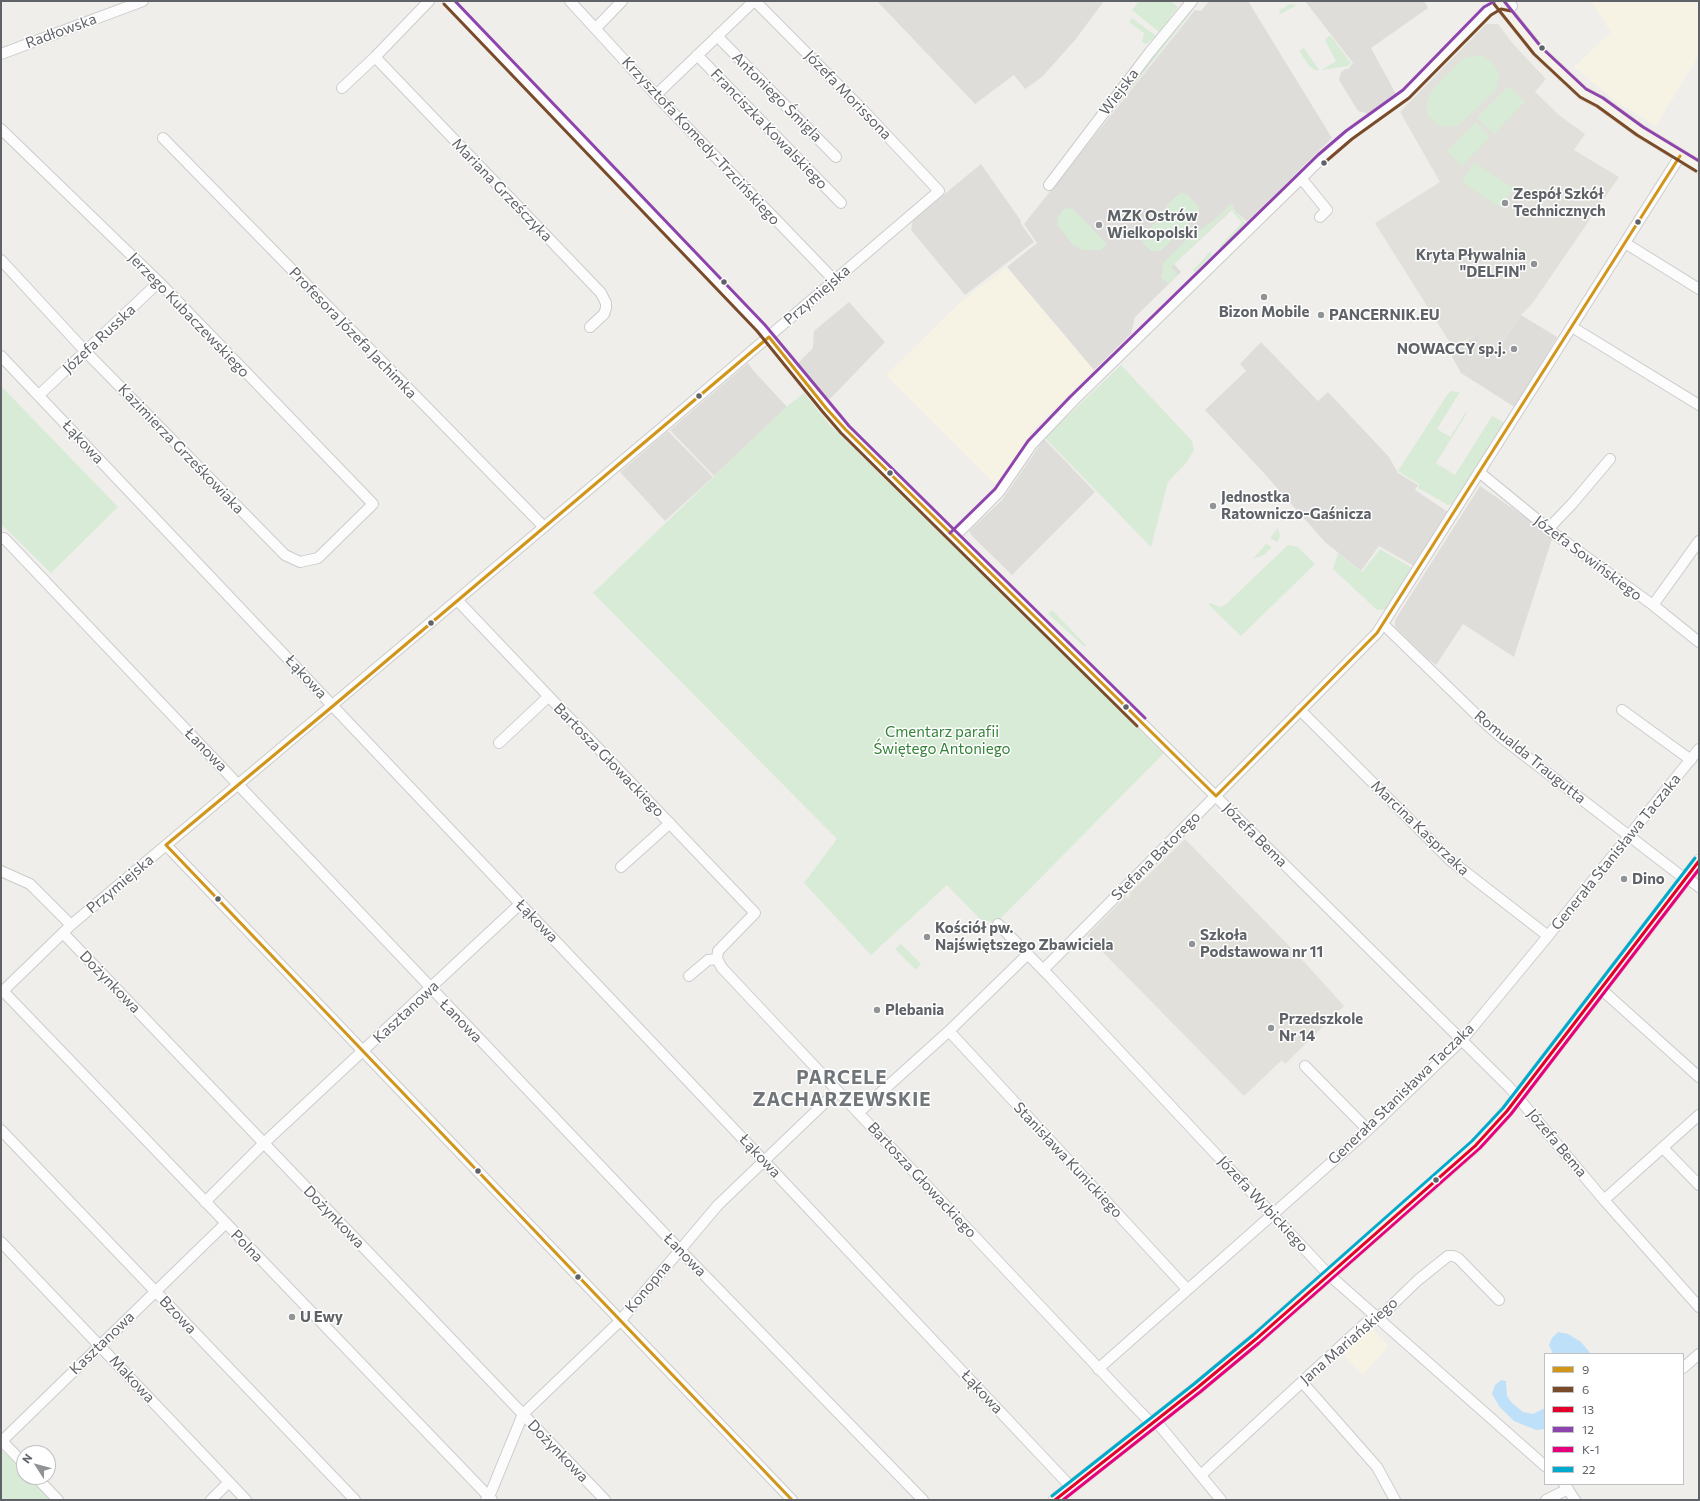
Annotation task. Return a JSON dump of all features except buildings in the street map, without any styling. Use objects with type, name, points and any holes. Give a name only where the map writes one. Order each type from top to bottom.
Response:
[{"type":"main road","points":[[1504,3],[1526,37],[1552,65],[1583,93],[1600,102],[1640,131],[1699,167]]},
{"type":"main road","points":[[1055,1500],[1154,1423],[1256,1339],[1476,1145],[1495,1125],[1518,1096],[1699,861]]},
{"type":"street","name":"Radłowska","points":[[1,54],[143,1]]},
{"type":"street","points":[[342,88],[375,57],[429,1]]},
{"type":"street","name":"Józefa Bema","points":[[448,1],[769,337],[840,424],[1518,1096],[1604,1200],[1699,1307]]},
{"type":"street","name":"Krzysztofa Komedy-Trzcińskiego","points":[[570,1],[656,95],[834,280]]},
{"type":"street","points":[[596,28],[622,1]]},
{"type":"street","points":[[656,95],[754,1]]},
{"type":"street","name":"Józefa Morissona","points":[[754,1],[862,109],[939,190]]},
{"type":"street","name":"Wiejska","points":[[1048,185],[1150,52],[1192,1]]},
{"type":"street","points":[[954,536],[999,492],[1032,444],[1068,405],[1301,178],[1336,145],[1398,100],[1488,11],[1504,3]]},
{"type":"street","name":"Antoniego Śmigla","points":[[717,36],[836,157]]},
{"type":"street","name":"Franciszka Kowalskiego","points":[[697,55],[841,203]]},
{"type":"street","name":"Mariana Grześczyka","points":[[375,57],[601,293],[606,303],[606,308],[604,314],[590,327]]},
{"type":"street","name":"Jerzego Kubaczewskiego","points":[[1,129],[159,282],[373,504]]},
{"type":"street","name":"Profesora Józefa Jachimka","points":[[163,138],[544,527]]},
{"type":"street","name":"Stefana Batorego","points":[[1042,970],[1377,633],[1680,156]]},
{"type":"street","points":[[1301,178],[1328,210],[1320,217]]},
{"type":"street","name":"Przymiejska","points":[[2,992],[71,925],[333,706],[769,337],[834,280],[917,212],[939,190]]},
{"type":"street","points":[[1625,243],[1699,289]]},
{"type":"street","name":"Kazimierza Grześkowiaka","points":[[1,260],[86,352],[285,555],[300,562],[318,558],[373,504]]},
{"type":"street","name":"Józefa Russka","points":[[39,395],[159,282]]},
{"type":"street","points":[[1572,327],[1699,405]]},
{"type":"street","name":"Łąkowa","points":[[1,356],[764,1160],[1071,1488]]},
{"type":"street","points":[[1548,529],[1572,504],[1610,459]]},
{"type":"street","name":"Józefa Sowińskiego","points":[[1478,472],[1548,529],[1652,605],[1699,642]]},
{"type":"street","name":"Łanowa","points":[[4,538],[680,1250],[923,1500]]},
{"type":"street","points":[[1652,605],[1699,541]]},
{"type":"street","name":"Bartosza Głowackiego","points":[[457,600],[755,913],[718,951],[717,959],[722,968],[1098,1368],[1148,1420],[1160,1426],[1221,1500]]},
{"type":"street","name":"Romualda Traugutta","points":[[1383,624],[1492,728],[1628,836],[1699,886]]},
{"type":"street","name":"Bartosza Głowackiego","points":[[499,743],[548,696]]},
{"type":"street","name":"Marcina Kasprzaka","points":[[1300,710],[1450,860],[1548,936]]},
{"type":"street","points":[[1622,710],[1691,760]]},
{"type":"street","name":"Generała Stanisława Taczaka","points":[[1098,1368],[1368,1130],[1462,1040],[1699,749]]},
{"type":"street","name":"Bartosza Głowackiego","points":[[620,867],[670,823]]},
{"type":"street","points":[[166,845],[792,1500]]},
{"type":"street","points":[[1,871],[30,884],[71,925]]},
{"type":"street","name":"Kasztanowa","points":[[205,1202],[264,1144],[520,904]]},
{"type":"street","name":"Józefa Wybickiego","points":[[998,924],[1028,954],[1328,1274],[1544,1465]]},
{"type":"street","name":"Dożynkowa","points":[[63,933],[605,1500]]},
{"type":"street","points":[[858,1113],[949,1031],[1028,954]]},
{"type":"street","points":[[689,976],[708,960],[717,959]]},
{"type":"street","points":[[1601,989],[1697,1071]]},
{"type":"street","name":"Polna","points":[[2,992],[226,1223],[489,1499]]},
{"type":"street","name":"Stanisława Kunickiego","points":[[949,1031],[1187,1289]]},
{"type":"street","points":[[1306,1066],[1368,1130]]},
{"type":"street","name":"Konopna","points":[[489,1499],[523,1414],[620,1321],[718,1205],[837,1091]]},
{"type":"street","points":[[1604,1200],[1699,1115]]},
{"type":"street","name":"Bzowa","points":[[1,1130],[355,1500]]},
{"type":"street","points":[[1663,1148],[1699,1185]]},
{"type":"street","name":"Kasztanowa","points":[[16,1456],[2,1441],[226,1223]]},
{"type":"street","name":"Makowa","points":[[1,1242],[246,1500]]},
{"type":"street","name":"Jana Mariańskiego","points":[[1201,1475],[1366,1323],[1384,1313],[1418,1280],[1448,1256],[1458,1258],[1499,1300]]},
{"type":"street","points":[[1684,1367],[1699,1354]]},
{"type":"street","points":[[1302,1382],[1377,1467],[1395,1500]]},
{"type":"street","points":[[211,1500],[229,1482]]},
{"type":"street","points":[[44,1485],[58,1500]]},
{"type":"street","points":[[1546,1500],[1566,1486],[1575,1500]]},
{"type":"shaded area","points":[[877,1],[1104,1],[1075,40],[1042,77],[1025,89],[1014,75],[975,104]]},
{"type":"shaded area","points":[[1209,1],[1248,1],[1332,138],[1247,222],[1233,209],[1174,264],[1181,272],[1135,317],[1131,334],[1094,370],[1007,267],[1037,243],[1024,224],[1195,10],[1201,11]]},
{"type":"shaded area","points":[[1305,1],[1424,1],[1428,8],[1371,48],[1397,96],[1369,114],[1358,111],[1339,80],[1341,72],[1348,69],[1353,63]]},
{"type":"shaded area","points":[[1591,1],[1699,1],[1699,55],[1656,126],[1617,102],[1574,67],[1611,32]]},
{"type":"shaded area","name":"Zespół Szkół Technicznych","points":[[1486,24],[1498,24],[1514,45],[1546,79],[1535,92],[1559,115],[1585,134],[1574,150],[1619,177],[1532,304],[1521,315],[1501,344],[1487,353],[1477,335],[1452,346],[1375,223],[1440,182],[1400,112]]},
{"type":"shaded area","points":[[981,164],[1034,242],[965,295],[911,230],[913,220]]},
{"type":"shaded area","points":[[1007,267],[1094,370],[1034,429],[996,485],[886,375],[962,301]]},
{"type":"shaded area","points":[[849,302],[885,342],[828,401],[797,364],[813,348],[814,331]]},
{"type":"shaded area","points":[[1521,315],[1557,337],[1516,408],[1461,373],[1449,351],[1477,335],[1488,353],[1501,344]]},
{"type":"shaded area","points":[[1261,342],[1318,401],[1328,392],[1389,457],[1398,473],[1418,485],[1415,490],[1448,512],[1414,566],[1379,546],[1361,571],[1325,542],[1205,410],[1246,371],[1240,364]]},
{"type":"shaded area","points":[[748,363],[787,407],[714,476],[670,430]]},
{"type":"shaded area","points":[[668,431],[713,477],[665,521],[620,472]]},
{"type":"shaded area","points":[[1044,439],[1095,492],[1012,575],[972,536],[969,531],[1002,500]]},
{"type":"shaded area","points":[[1480,486],[1553,536],[1514,657],[1463,624],[1436,665],[1395,627],[1395,620]]},
{"type":"shaded area","name":"Szkoła Podstawowa nr 11","points":[[1185,839],[1296,953],[1344,1006],[1285,1064],[1282,1060],[1244,1096],[1087,936],[1126,896],[1128,898],[1130,895],[1129,894]]},
{"type":"shaded area","points":[[1370,1326],[1388,1346],[1363,1375],[1341,1352]]},
{"type":"green space","points":[[1139,1],[1171,1],[1178,7],[1159,32],[1132,10]]},
{"type":"green space","points":[[1290,4],[1297,5],[1279,15],[1280,10]]},
{"type":"green space","points":[[1190,8],[1194,9],[1127,94],[1127,88]]},
{"type":"green space","points":[[1132,18],[1156,36],[1146,44],[1142,42],[1144,33],[1129,22]]},
{"type":"green space","points":[[1330,35],[1351,63],[1348,66],[1322,70],[1336,61],[1325,40]]},
{"type":"green space","points":[[1304,48],[1319,70],[1315,70],[1310,67],[1299,51]]},
{"type":"green space","points":[[1481,55],[1493,63],[1497,70],[1499,78],[1495,91],[1459,125],[1449,127],[1438,125],[1429,117],[1427,109],[1427,102],[1432,90],[1462,59]]},
{"type":"green space","points":[[1509,86],[1525,102],[1494,134],[1477,118]]},
{"type":"green space","points":[[1476,122],[1490,137],[1462,166],[1447,151]]},
{"type":"green space","points":[[1474,163],[1514,188],[1501,208],[1462,182]]},
{"type":"green space","points":[[1180,193],[1187,194],[1199,207],[1198,214],[1161,251],[1151,251],[1143,243],[1144,234],[1160,218],[1168,204]]},
{"type":"green space","points":[[1231,204],[1234,206],[1233,208],[1171,267],[1178,275],[1168,284],[1161,277],[1164,262],[1185,241],[1214,220]]},
{"type":"green space","points":[[1068,208],[1073,209],[1107,244],[1101,250],[1083,250],[1073,245],[1058,226],[1057,222],[1059,215],[1063,210]]},
{"type":"green space","points":[[1234,209],[1246,224],[1221,249],[1219,247],[1242,223],[1232,211]]},
{"type":"green space","points":[[1210,252],[1212,255],[1195,272],[1193,270]]},
{"type":"green space","points":[[1121,365],[1192,441],[1194,450],[1187,462],[1168,482],[1151,547],[1045,438]]},
{"type":"green space","points":[[1,386],[118,507],[51,573],[1,524]]},
{"type":"green space","points":[[1451,391],[1460,392],[1437,429],[1450,437],[1466,412],[1467,413],[1436,463],[1455,475],[1492,416],[1505,423],[1454,504],[1448,505],[1418,488],[1419,484],[1398,471]]},
{"type":"green space","name":"Cmentarz parafii Świętego Antoniego","points":[[804,393],[829,424],[1164,753],[993,926],[990,921],[982,921],[947,885],[871,955],[804,883],[837,839],[593,593],[785,408]]},
{"type":"green space","points":[[1278,528],[1280,536],[1277,542],[1270,538]]},
{"type":"green space","points":[[1266,544],[1272,547],[1264,555],[1253,559]]},
{"type":"green space","points":[[1288,545],[1298,547],[1315,564],[1241,636],[1209,605],[1209,603],[1221,607],[1226,604]]},
{"type":"green space","points":[[1380,549],[1414,569],[1388,609],[1377,610],[1333,569],[1338,553],[1362,572]]},
{"type":"green space","points":[[1052,610],[1086,645],[1085,647],[1048,614]]},
{"type":"green space","points":[[901,944],[921,964],[916,970],[895,949]]},
{"type":"green space","points":[[1,1449],[16,1465],[16,1485],[36,1485],[50,1500],[1,1500]]},
{"type":"water","points":[[1558,1332],[1568,1334],[1581,1342],[1590,1353],[1553,1353],[1549,1345],[1552,1338]]},
{"type":"water","points":[[1501,1380],[1506,1381],[1507,1396],[1512,1403],[1523,1412],[1533,1414],[1544,1408],[1544,1429],[1536,1430],[1514,1421],[1499,1406],[1492,1394],[1495,1385]]},
{"type":"transit line","name":"12","points":[[455,1],[765,325],[849,426],[1145,718]]},
{"type":"transit line","name":"12","points":[[950,533],[995,489],[1028,441],[1070,397],[1318,155],[1346,131],[1403,90],[1484,7],[1495,1]]},
{"type":"transit line","name":"12","points":[[1504,1],[1542,48],[1586,89],[1603,98],[1643,127],[1699,161]]},
{"type":"transit line","name":"6","points":[[444,4],[757,331],[841,433],[1137,726]]},
{"type":"transit line","name":"6","points":[[1494,4],[1534,54],[1580,97],[1597,106],[1637,135],[1696,171]]},
{"type":"transit line","name":"6","points":[[1324,163],[1352,139],[1409,98],[1491,15],[1501,9],[1511,11]]},
{"type":"transit line","name":"9","points":[[1216,796],[1377,633],[1680,156]]},
{"type":"transit line","name":"9","points":[[769,337],[826,408],[845,429],[1216,796]]},
{"type":"transit line","name":"9","points":[[166,845],[333,706],[769,337]]},
{"type":"transit line","name":"9","points":[[166,845],[792,1500]]},
{"type":"transit line","name":"22","points":[[1052,1496],[1194,1384],[1253,1335],[1472,1141],[1503,1108],[1695,858]]},
{"type":"transit line","name":"13","points":[[1055,1500],[1197,1388],[1256,1339],[1476,1145],[1507,1111],[1699,861]]},
{"type":"transit line","name":"K-1","points":[[1063,1500],[1200,1392],[1259,1343],[1480,1148],[1511,1114],[1699,869]]},
{"type":"place","name":"Zespół Szkół Technicznych","points":[[1505,203]]},
{"type":"place","name":"MZK Ostrów Wielkopolski","points":[[1099,225]]},
{"type":"place","name":"Kryta Pływalnia \"DELFIN\"","points":[[1534,264]]},
{"type":"place","name":"Bizon Mobile","points":[[1264,297]]},
{"type":"place","name":"PANCERNIK.EU","points":[[1321,315]]},
{"type":"place","name":"NOWACCY sp.j.","points":[[1514,349]]},
{"type":"place","name":"Jednostka Ratowniczo-Gaśnicza","points":[[1213,506]]},
{"type":"place","name":"Dino","points":[[1624,879]]},
{"type":"place","name":"Kościół pw. Najświętszego Zbawiciela","points":[[927,937]]},
{"type":"place","name":"Szkoła Podstawowa nr 11","points":[[1192,944]]},
{"type":"place","name":"Plebania","points":[[877,1010]]},
{"type":"place","name":"Przedszkole Nr 14","points":[[1271,1028]]},
{"type":"place","name":"U Ewy","points":[[292,1317]]},
{"type":"district","name":"PARCELE ZACHARZEWSKIE","points":[[842,1089]]}]
